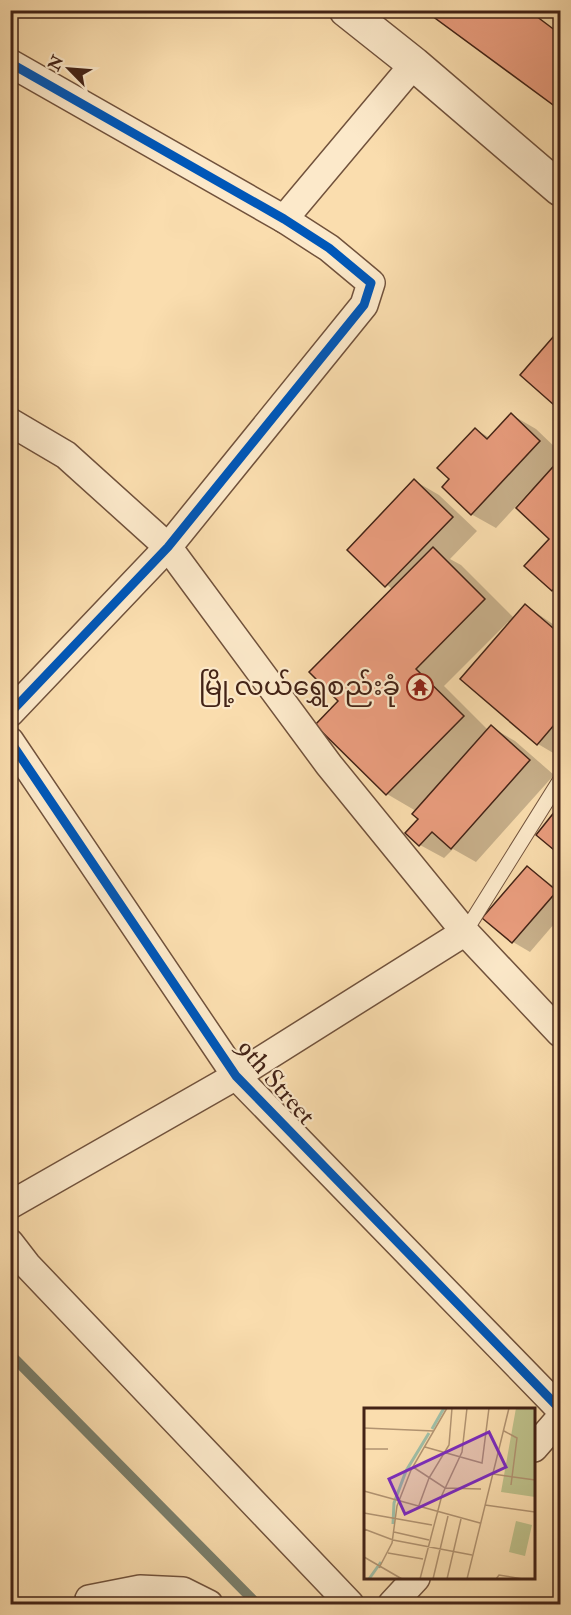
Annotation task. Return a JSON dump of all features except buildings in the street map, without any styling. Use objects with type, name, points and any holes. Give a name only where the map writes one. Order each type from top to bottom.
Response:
[{"type":"street","points":[[346,10],[414,64],[561,189]]},
{"type":"street","points":[[10,63],[284,219],[329,248],[371,283],[364,304],[168,546],[10,713]]},
{"type":"street","points":[[284,219],[414,64]]},
{"type":"street","points":[[10,422],[66,455],[168,546],[329,765],[465,932],[561,1033]]},
{"type":"street","name":"9th Street","points":[[10,741],[236,1076],[561,1409]]},
{"type":"street","points":[[10,1205],[236,1076],[465,932]]},
{"type":"street","points":[[10,1243],[27,1265],[350,1605]]},
{"type":"street","points":[[535,1447],[561,1418]]},
{"type":"street","points":[[392,1605],[415,1579]]},
{"type":"street","points":[[89,1599],[140,1589],[172,1590],[183,1591],[209,1605]]},
{"type":"lane","points":[[465,932],[561,780]]},
{"type":"waterway","points":[[10,1354],[257,1604]]},
{"type":"cycle path","points":[[10,63],[284,219],[329,248],[371,283],[364,305],[168,547],[10,713]]},
{"type":"cycle path","points":[[10,741],[236,1076],[560,1409]]},
{"type":"place","name":"မြို့လယ်ရွှေစည်းခုံ","points":[[420,687]]}]
